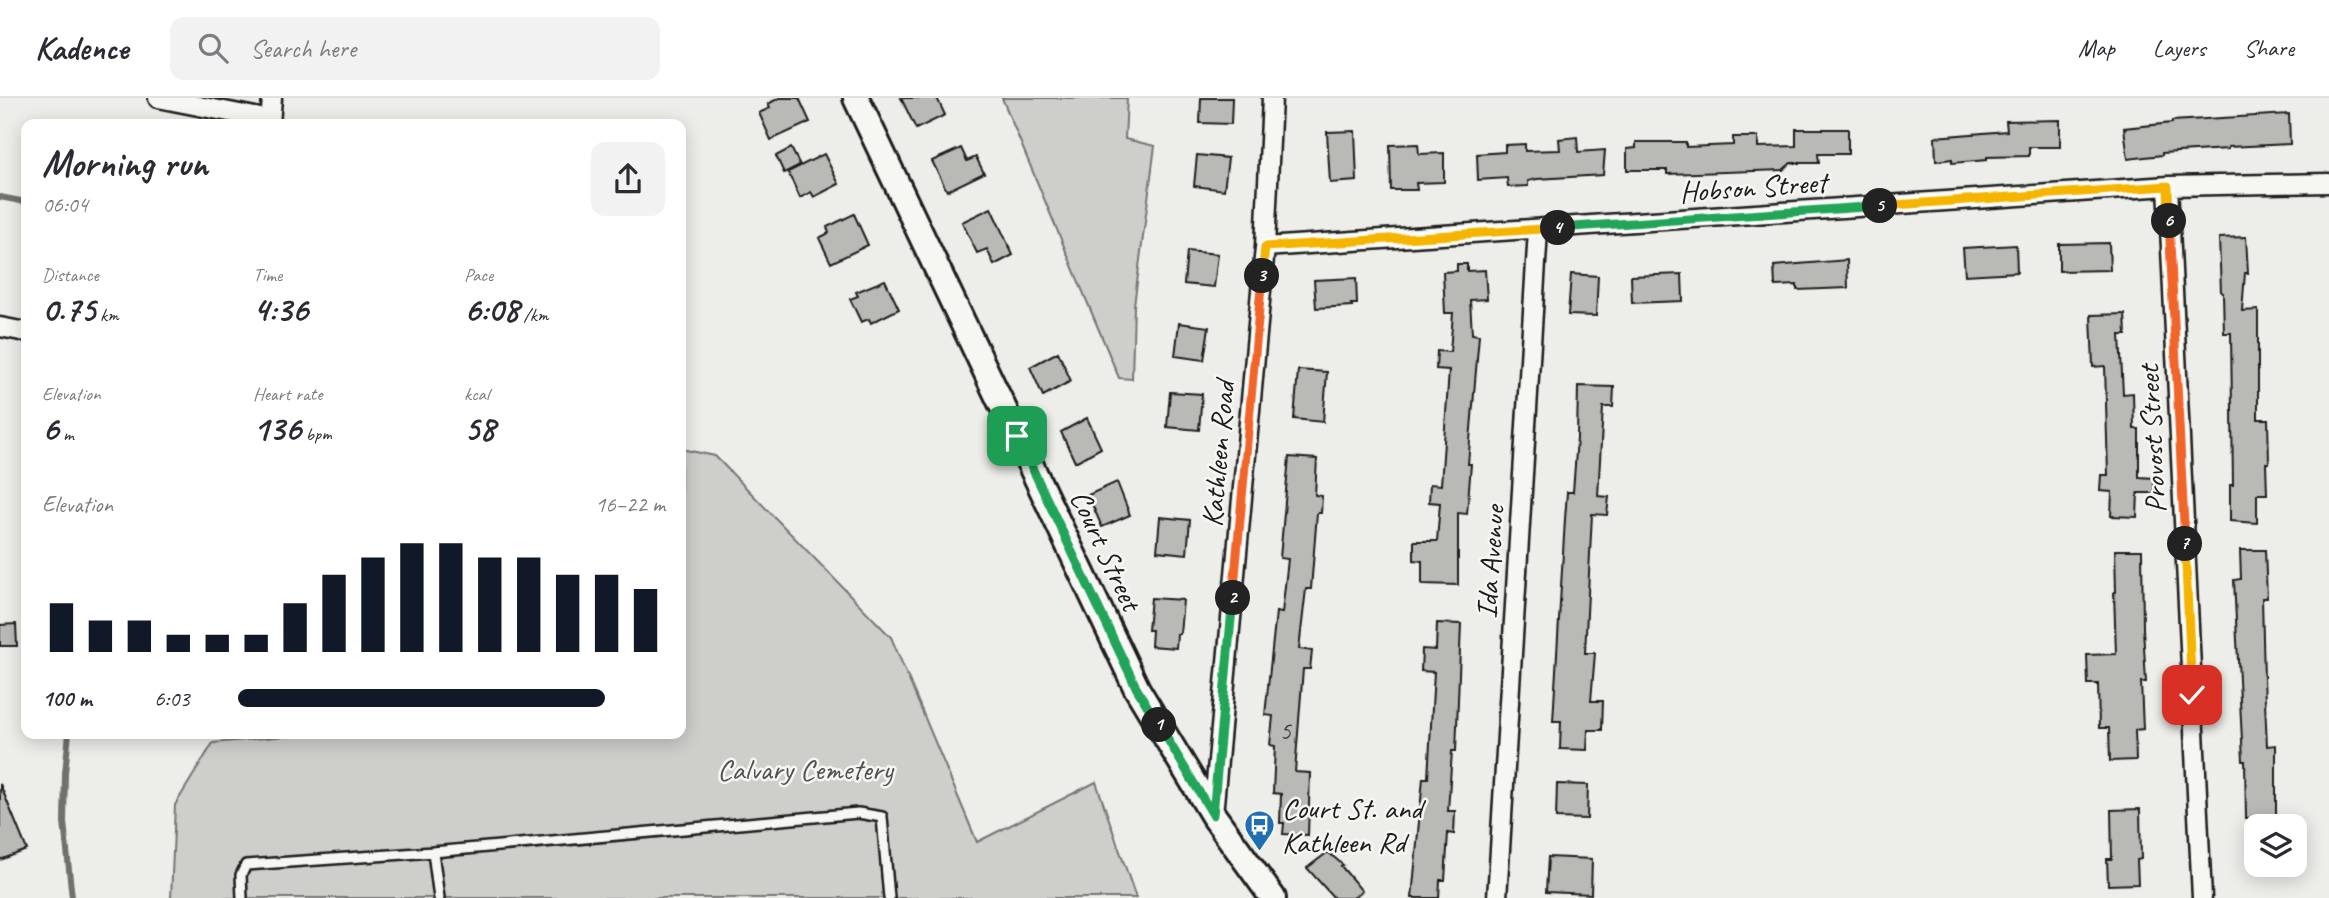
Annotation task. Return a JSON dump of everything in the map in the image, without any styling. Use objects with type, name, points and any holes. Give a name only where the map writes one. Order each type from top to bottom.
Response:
[{"type":"street","points":[[158,98],[256,119]]},
{"type":"street","points":[[270,119],[272,98]]},
{"type":"street","name":"Court Street","points":[[856,98],[1137,689],[1265,895]]},
{"type":"street","name":"Kathleen Road","points":[[1213,815],[1265,247],[1272,98]]},
{"type":"street","name":"Hobson Street","points":[[1265,247],[2168,186],[2329,183]]},
{"type":"street","name":"Provost Street","points":[[2168,186],[2202,898]]},
{"type":"street","name":"Ida Avenue","points":[[1497,898],[1538,230]]},
{"type":"street","points":[[0,327],[21,331]]},
{"type":"lane","points":[[242,898],[241,875],[246,865],[433,852],[858,813],[882,817],[889,898]]},
{"type":"lane","points":[[433,852],[439,898]]},
{"type":"green space","points":[[1002,98],[1127,98],[1125,139],[1155,146],[1134,305],[1132,379],[1119,378]]},
{"type":"green space","name":"Calvary Cemetery","points":[[686,450],[715,456],[891,637],[977,842],[1096,782],[1136,898],[171,898],[175,805],[213,743],[255,739],[686,739]]},
{"type":"building","points":[[779,98],[799,98],[810,122],[771,140],[759,113],[770,108],[768,104]]},
{"type":"building","points":[[901,98],[937,98],[945,115],[916,129]]},
{"type":"building","points":[[1201,98],[1232,98],[1231,124],[1200,123]]},
{"type":"building","points":[[2289,114],[2290,144],[2162,153],[2128,159],[2124,128],[2172,121]]},
{"type":"building","points":[[2060,120],[2060,147],[2029,147],[2029,156],[1987,157],[1987,160],[1952,163],[1952,159],[1936,161],[1935,137],[2007,131],[2006,121]]},
{"type":"building","points":[[1796,129],[1848,129],[1848,154],[1818,154],[1819,163],[1791,163],[1783,170],[1667,174],[1667,170],[1627,170],[1627,149],[1636,148],[1636,142],[1686,142],[1686,147],[1733,145],[1733,137],[1758,137],[1758,147],[1796,146]]},
{"type":"building","points":[[1355,131],[1357,181],[1330,183],[1327,132]]},
{"type":"building","points":[[1577,137],[1578,152],[1605,150],[1603,175],[1537,179],[1528,181],[1528,186],[1508,187],[1507,178],[1478,180],[1477,154],[1505,152],[1505,145],[1525,144],[1525,151],[1560,150],[1559,139]]},
{"type":"building","points":[[1418,144],[1419,154],[1444,153],[1444,182],[1416,183],[1417,190],[1391,190],[1390,145]]},
{"type":"building","points":[[791,148],[800,165],[784,173],[776,156]]},
{"type":"building","points":[[961,148],[967,161],[976,157],[984,173],[947,191],[932,161]]},
{"type":"building","points":[[824,154],[839,184],[814,197],[811,192],[800,198],[788,172]]},
{"type":"building","points":[[1197,155],[1228,158],[1224,190],[1194,186]]},
{"type":"building","points":[[991,208],[1013,255],[994,265],[987,249],[977,253],[962,222]]},
{"type":"building","points":[[854,214],[868,245],[831,263],[819,238],[829,233],[827,227]]},
{"type":"building","points":[[2246,237],[2248,273],[2245,273],[2242,311],[2258,310],[2258,419],[2268,419],[2267,494],[2257,494],[2257,523],[2230,521],[2230,485],[2233,485],[2231,333],[2224,333],[2221,292],[2219,238]]},
{"type":"building","points":[[2109,243],[2110,270],[2059,271],[2059,244]]},
{"type":"building","points":[[2016,245],[2017,272],[1965,275],[1963,248]]},
{"type":"building","points":[[1187,251],[1218,254],[1214,287],[1184,284]]},
{"type":"building","points":[[1847,260],[1848,288],[1797,290],[1797,285],[1775,286],[1774,266]]},
{"type":"building","points":[[1457,264],[1467,264],[1467,271],[1485,270],[1487,299],[1470,300],[1472,334],[1479,335],[1468,464],[1471,464],[1467,514],[1458,513],[1458,585],[1422,584],[1422,561],[1414,560],[1414,541],[1437,541],[1440,503],[1429,502],[1430,484],[1441,485],[1449,370],[1436,369],[1437,351],[1450,352],[1453,313],[1445,313],[1443,272],[1457,271]]},
{"type":"building","points":[[1571,274],[1598,276],[1596,316],[1568,315]]},
{"type":"building","points":[[1682,274],[1683,301],[1632,303],[1631,276]]},
{"type":"building","points":[[1356,278],[1357,304],[1316,308],[1314,280]]},
{"type":"building","points":[[885,280],[899,309],[871,323],[869,319],[861,322],[850,299],[858,296],[856,292]]},
{"type":"building","points":[[2125,314],[2126,335],[2120,335],[2123,394],[2133,393],[2134,429],[2139,429],[2139,477],[2154,478],[2154,493],[2138,493],[2137,517],[2111,516],[2112,492],[2100,491],[2101,475],[2108,475],[2105,366],[2093,367],[2091,315]]},
{"type":"building","points":[[1179,323],[1209,327],[1204,360],[1175,356]]},
{"type":"building","points":[[1058,352],[1071,381],[1043,396],[1030,367]]},
{"type":"building","points":[[1298,370],[1327,372],[1323,422],[1294,419]]},
{"type":"building","points":[[1578,386],[1614,387],[1613,407],[1603,407],[1598,496],[1609,497],[1607,515],[1592,514],[1585,653],[1595,653],[1591,701],[1603,701],[1602,730],[1588,730],[1587,750],[1560,749],[1561,721],[1553,721],[1567,492],[1573,492]]},
{"type":"building","points":[[1170,392],[1202,394],[1199,430],[1167,427]]},
{"type":"building","points":[[1087,418],[1101,448],[1075,462],[1061,432]]},
{"type":"building","points":[[1289,457],[1317,459],[1315,495],[1322,496],[1321,513],[1317,513],[1311,589],[1306,589],[1299,649],[1312,651],[1310,669],[1303,669],[1295,772],[1310,773],[1308,835],[1283,834],[1284,823],[1280,823],[1281,794],[1273,793],[1275,746],[1270,745],[1273,716],[1265,715],[1276,612],[1282,613],[1288,559],[1280,558]]},
{"type":"building","points":[[1117,482],[1130,515],[1102,527],[1088,495]]},
{"type":"building","points":[[1160,517],[1190,520],[1187,554],[1157,551]]},
{"type":"building","points":[[2115,550],[2142,550],[2146,682],[2141,682],[2143,729],[2135,730],[2136,760],[2110,761],[2109,728],[2099,728],[2098,684],[2088,684],[2087,655],[2116,654]]},
{"type":"building","points":[[2240,550],[2265,550],[2267,598],[2262,598],[2264,679],[2267,746],[2276,745],[2276,814],[2246,814],[2234,580],[2241,579]]},
{"type":"building","points":[[1151,598],[1183,600],[1176,648],[1151,646],[1152,630],[1148,630]]},
{"type":"building","points":[[1437,623],[1461,624],[1456,751],[1452,751],[1448,811],[1455,811],[1454,834],[1448,833],[1445,880],[1440,880],[1439,898],[1412,898],[1423,778],[1428,778],[1434,672],[1421,671],[1422,649],[1436,650]]},
{"type":"building","points":[[16,624],[17,646],[0,646],[0,625]]},
{"type":"building","points":[[0,784],[27,850],[0,860]]},
{"type":"building","points":[[1557,784],[1588,785],[1587,819],[1556,818]]},
{"type":"building","points":[[2140,809],[2141,859],[2137,860],[2138,884],[2108,885],[2107,859],[2112,859],[2111,810]]},
{"type":"building","points":[[1328,852],[1343,865],[1341,866],[1362,891],[1353,898],[1334,898],[1307,868]]},
{"type":"building","points":[[1548,857],[1592,859],[1591,894],[1546,892]]},
{"type":"waterway","points":[[0,197],[21,201]]},
{"type":"waterway","points":[[68,739],[64,822],[72,898]]},
{"type":"place","name":"Court St. and Kathleen Rd","points":[[1259,852]]},
{"type":"route","points":[[1017,436],[1137,689],[1213,815],[1265,247],[2168,186],[2192,695]]}]
